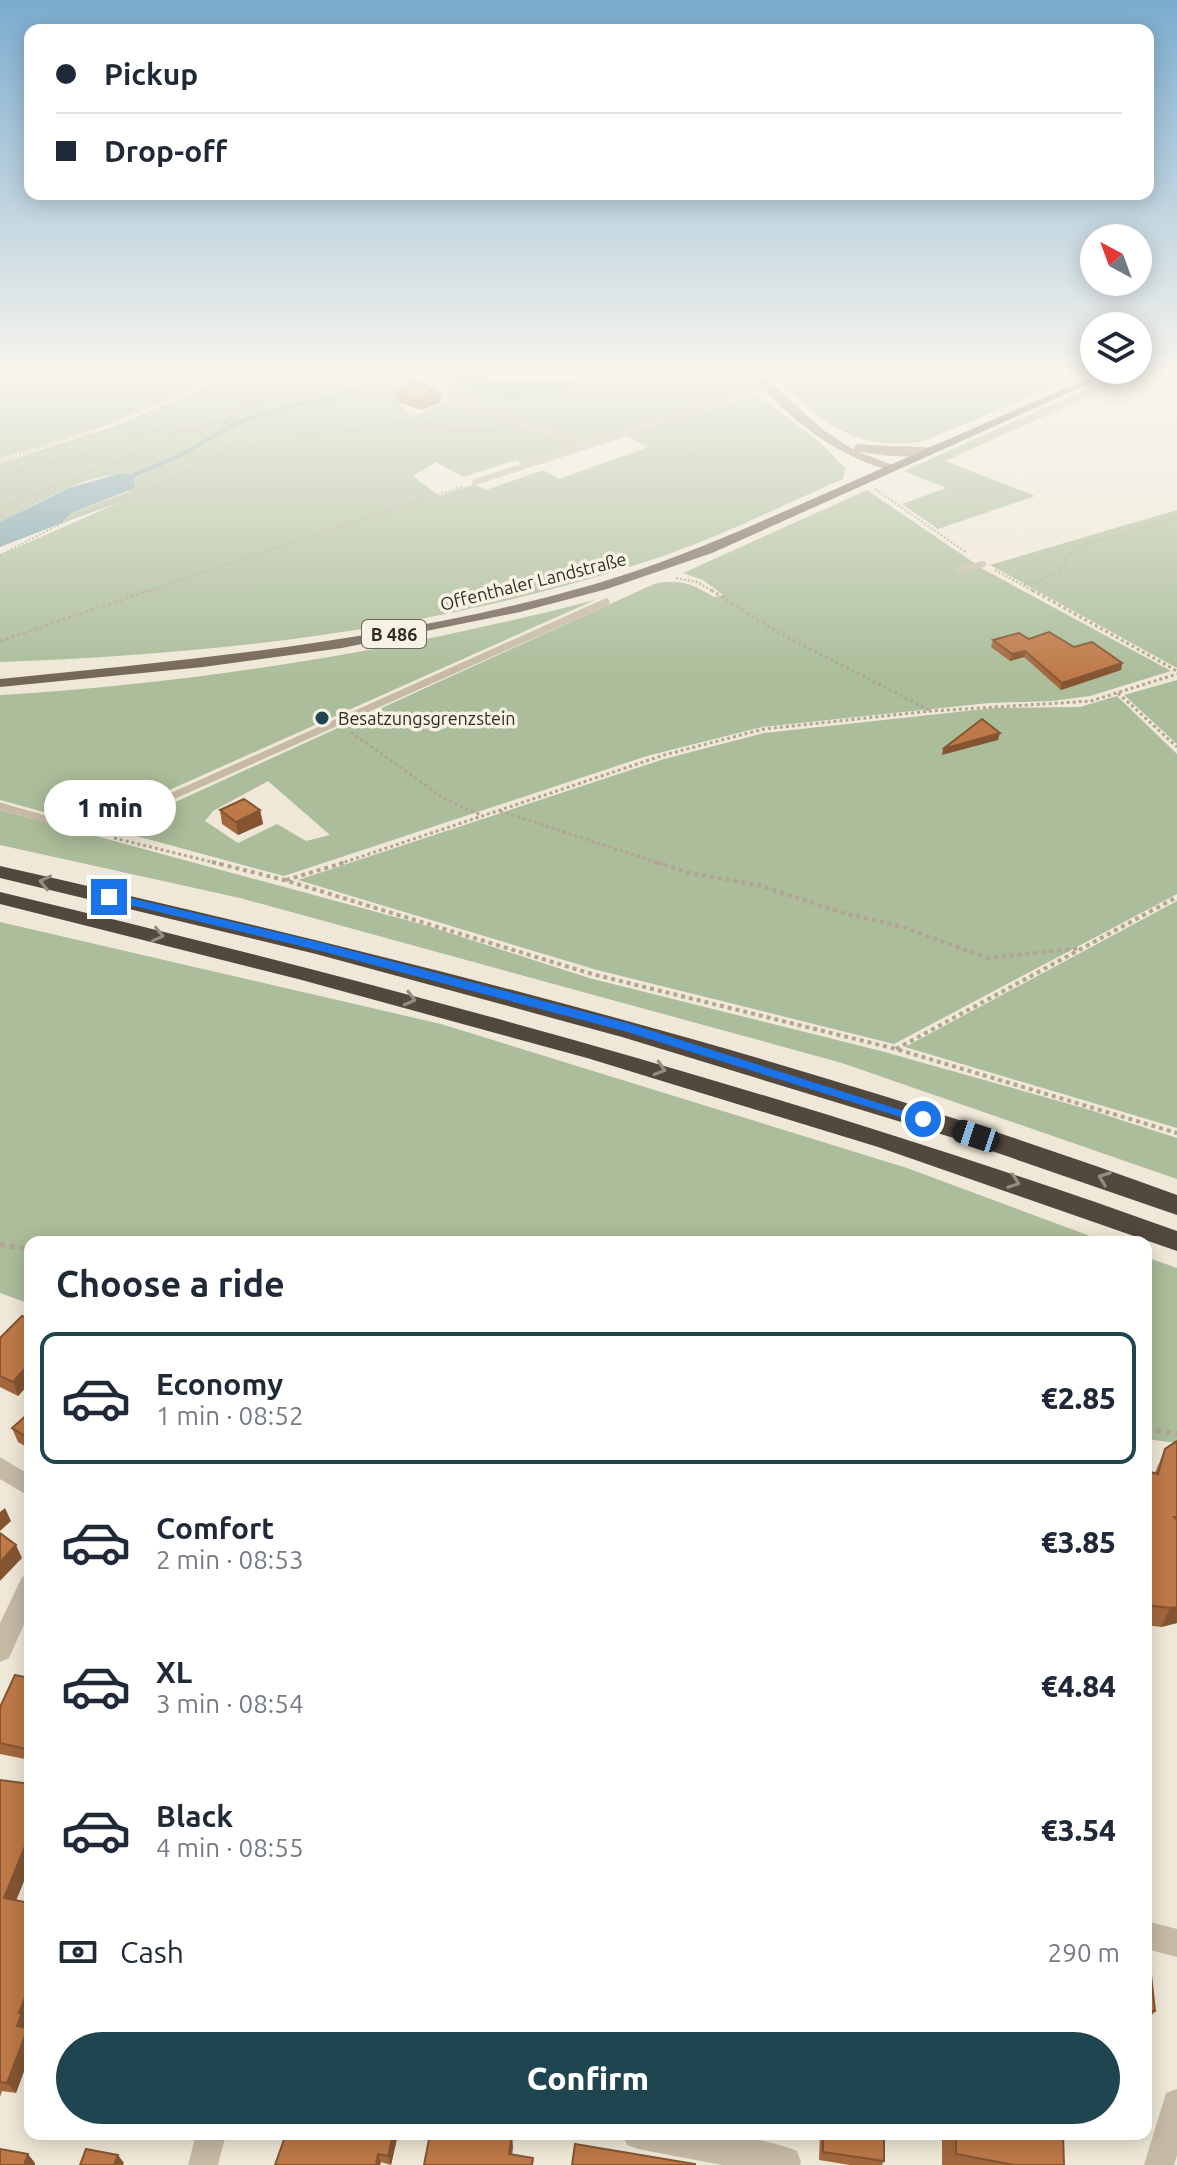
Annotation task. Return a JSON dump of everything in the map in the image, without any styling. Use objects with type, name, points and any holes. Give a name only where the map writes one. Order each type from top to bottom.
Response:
[{"type":"highway","points":[[0,872],[314,945],[627,1027],[1069,1165],[1177,1205]]},
{"type":"highway","points":[[0,898],[311,973],[603,1052],[932,1154],[1177,1241]]},
{"type":"main road","name":"Offenthaler Landstraße","points":[[0,683],[266,655],[423,629],[520,608],[685,559],[872,476]]},
{"type":"main road","name":"Offenthaler Landstraße","points":[[0,675],[55,676]]},
{"type":"street","points":[[860,476],[861,481]]},
{"type":"street","points":[[0,1467],[24,1483]]},
{"type":"street","points":[[0,1650],[24,1598]]},
{"type":"street","points":[[1152,1937],[1177,1943]]},
{"type":"street","points":[[1159,2165],[1177,2104]]},
{"type":"street","points":[[203,2165],[209,2140]]},
{"type":"street","points":[[673,2140],[786,2162]]},
{"type":"lane","points":[[475,482],[492,476]]},
{"type":"lane","points":[[960,570],[983,564]]},
{"type":"lane","points":[[0,806],[92,832],[606,602]]},
{"type":"path","points":[[0,509],[83,476]]},
{"type":"path","points":[[0,555],[41,537],[76,516],[179,476]]},
{"type":"path","points":[[861,481],[983,564],[1177,672]]},
{"type":"path","points":[[0,641],[475,482]]},
{"type":"path","points":[[1024,585],[1060,573],[1073,548],[1177,517]]},
{"type":"path","points":[[671,578],[697,582],[779,633],[931,711]]},
{"type":"path","points":[[284,880],[664,755],[764,729],[931,711],[1057,705],[1118,693],[1177,672]]},
{"type":"path","points":[[1118,693],[1177,747]]},
{"type":"path","points":[[341,721],[363,742],[446,800],[483,816]]},
{"type":"path","points":[[500,811],[686,872],[762,886],[840,912],[902,927],[988,958],[1082,948]]},
{"type":"path","points":[[92,832],[284,880],[592,974],[896,1049],[1177,1133]]},
{"type":"path","points":[[896,1049],[1177,897]]},
{"type":"path","points":[[0,1244],[24,1249]]},
{"type":"path","points":[[1152,1430],[1177,1434]]},
{"type":"green space","points":[[0,476],[108,476],[82,482],[0,522]]},
{"type":"green space","points":[[133,476],[413,476],[439,496],[475,484],[486,490],[526,476],[554,476],[559,479],[567,476],[844,476],[843,479],[688,547],[585,580],[503,601],[420,619],[253,644],[0,662],[0,555],[118,503],[62,523],[71,513],[128,492]]},
{"type":"green space","points":[[916,476],[984,476],[1035,496],[938,529],[902,504],[946,488]]},
{"type":"green space","points":[[867,490],[983,569],[1171,671],[1090,696],[989,703],[762,727],[647,756],[284,876],[114,830],[654,584],[678,582],[714,597],[723,595],[703,580],[683,573]],"holes":[[[268,781],[330,835],[306,841],[277,824],[238,843],[205,821],[213,811]]]},
{"type":"green space","points":[[1177,510],[1177,668],[990,565]]},
{"type":"green space","points":[[595,600],[91,825],[0,800],[0,695],[150,682],[300,662],[449,634]]},
{"type":"green space","points":[[1177,680],[1177,744],[1124,695]]},
{"type":"green space","points":[[1117,696],[1177,754],[1177,894],[894,1044],[597,970],[298,880],[664,759],[764,733],[994,708],[1080,707]]},
{"type":"green space","points":[[0,810],[428,926],[589,978],[881,1051],[1087,1109],[1177,1138],[1177,1179],[842,1063],[240,898],[0,845]]},
{"type":"green space","points":[[1177,901],[1177,1128],[905,1047]]},
{"type":"green space","points":[[0,922],[441,1024],[907,1168],[1090,1236],[24,1236],[24,1302],[0,1293]]},
{"type":"green space","points":[[1152,1259],[1177,1268],[1177,1443],[1152,1440]]},
{"type":"water","points":[[111,476],[133,476],[135,488],[71,513],[62,523],[0,547],[0,522],[68,488]]},
{"type":"building","points":[[1049,632],[1074,647],[1092,642],[1122,663],[1062,683],[1025,651],[1012,654],[993,640],[1019,633],[1029,639]]},
{"type":"building","points":[[982,719],[1000,733],[943,749]]},
{"type":"building","points":[[244,799],[260,810],[236,822],[220,810]]},
{"type":"building","points":[[24,1317],[24,1370],[13,1382],[0,1376],[0,1338]]},
{"type":"building","points":[[24,1417],[24,1435],[12,1428]]},
{"type":"building","points":[[1177,1441],[1177,1517],[1174,1517],[1177,1520],[1177,1607],[1170,1608],[1152,1606],[1152,1472],[1158,1474],[1165,1449]]},
{"type":"building","points":[[0,1533],[16,1545],[0,1562]]},
{"type":"building","points":[[15,1675],[24,1677],[24,1749],[0,1743],[0,1707]]},
{"type":"building","points":[[0,1780],[24,1783],[24,1849],[4,1898],[24,1902],[24,2000],[17,2026],[24,2027],[24,2038],[7,2083],[0,2082]]},
{"type":"building","points":[[1152,1984],[1155,2011],[1152,2011]]},
{"type":"building","points":[[284,2140],[392,2140],[388,2156],[378,2154],[376,2165],[275,2165]]},
{"type":"building","points":[[429,2140],[511,2140],[509,2154],[533,2158],[532,2165],[424,2165]]},
{"type":"building","points":[[823,2140],[884,2140],[884,2161],[823,2152]]},
{"type":"building","points":[[956,2140],[1063,2140],[1064,2165],[1014,2165],[956,2154]]},
{"type":"building","points":[[575,2144],[695,2164],[695,2165],[572,2165]]},
{"type":"building","points":[[0,2149],[28,2154],[24,2165],[0,2165]]},
{"type":"building","points":[[86,2149],[118,2155],[114,2165],[80,2165]]},
{"type":"waterway","points":[[125,479],[132,476]]},
{"type":"place","name":"Besatzungsgrenzstein","points":[[322,718]]},
{"type":"route","points":[[109,897],[314,945],[627,1027],[923,1119]]}]
